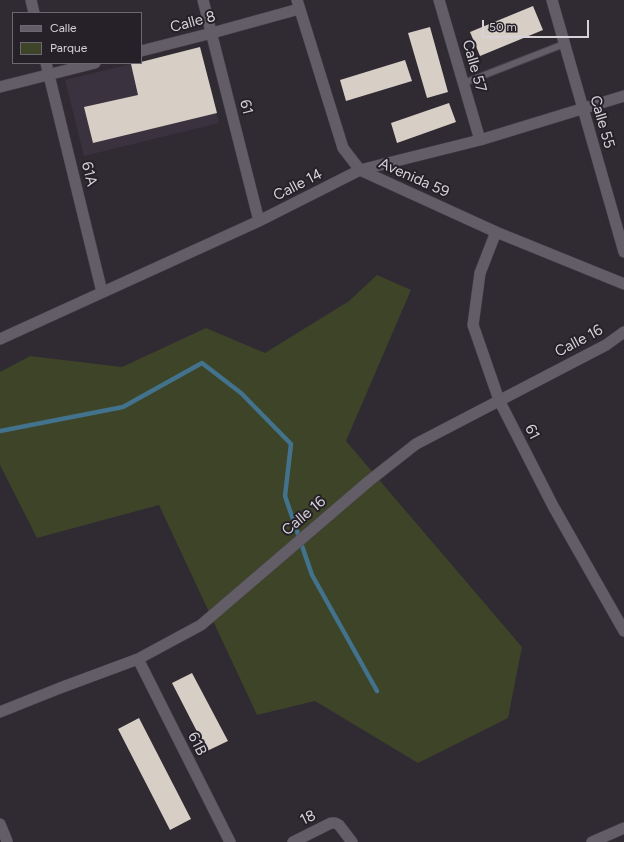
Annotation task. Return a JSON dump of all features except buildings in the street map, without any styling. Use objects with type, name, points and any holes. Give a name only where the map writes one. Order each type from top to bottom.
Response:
[{"type":"street","points":[[31,0],[34,12]]},
{"type":"street","name":"61","points":[[203,0],[259,221]]},
{"type":"street","name":"Calle 57","points":[[439,0],[480,140]]},
{"type":"street","name":"Calle 55","points":[[552,0],[624,252]]},
{"type":"street","name":"Calle 8","points":[[142,51],[212,34],[298,5]]},
{"type":"street","name":"Avenida 59","points":[[298,5],[344,148],[360,170],[496,232],[624,284]]},
{"type":"street","name":"61A","points":[[46,64],[102,292]]},
{"type":"street","points":[[0,86],[91,64]]},
{"type":"street","name":"Calle 14","points":[[0,339],[259,221],[360,170],[480,140],[624,96]]},
{"type":"street","name":"61","points":[[496,232],[480,273],[473,325],[499,400],[553,506],[624,631]]},
{"type":"street","name":"Calle 16","points":[[0,712],[138,659],[201,625],[294,544],[416,444],[606,345],[624,332]]},
{"type":"street","name":"61B","points":[[138,659],[230,842]]},
{"type":"street","name":"18","points":[[293,842],[331,823],[339,825],[352,842]]},
{"type":"street","points":[[0,824],[7,841]]},
{"type":"street","points":[[592,842],[624,828]]},
{"type":"lane","points":[[464,83],[564,44]]},
{"type":"shaded area","points":[[200,47],[219,123],[84,156],[65,80],[131,64],[142,64],[142,62]]},
{"type":"green space","points":[[377,275],[411,290],[346,441],[522,647],[508,718],[418,763],[315,701],[257,715],[159,505],[37,538],[0,465],[0,372],[30,356],[122,367],[206,328],[265,353],[349,301]]},
{"type":"waterway","points":[[0,431],[123,407],[202,363],[241,393],[291,444],[285,496],[312,575],[377,691]]}]
